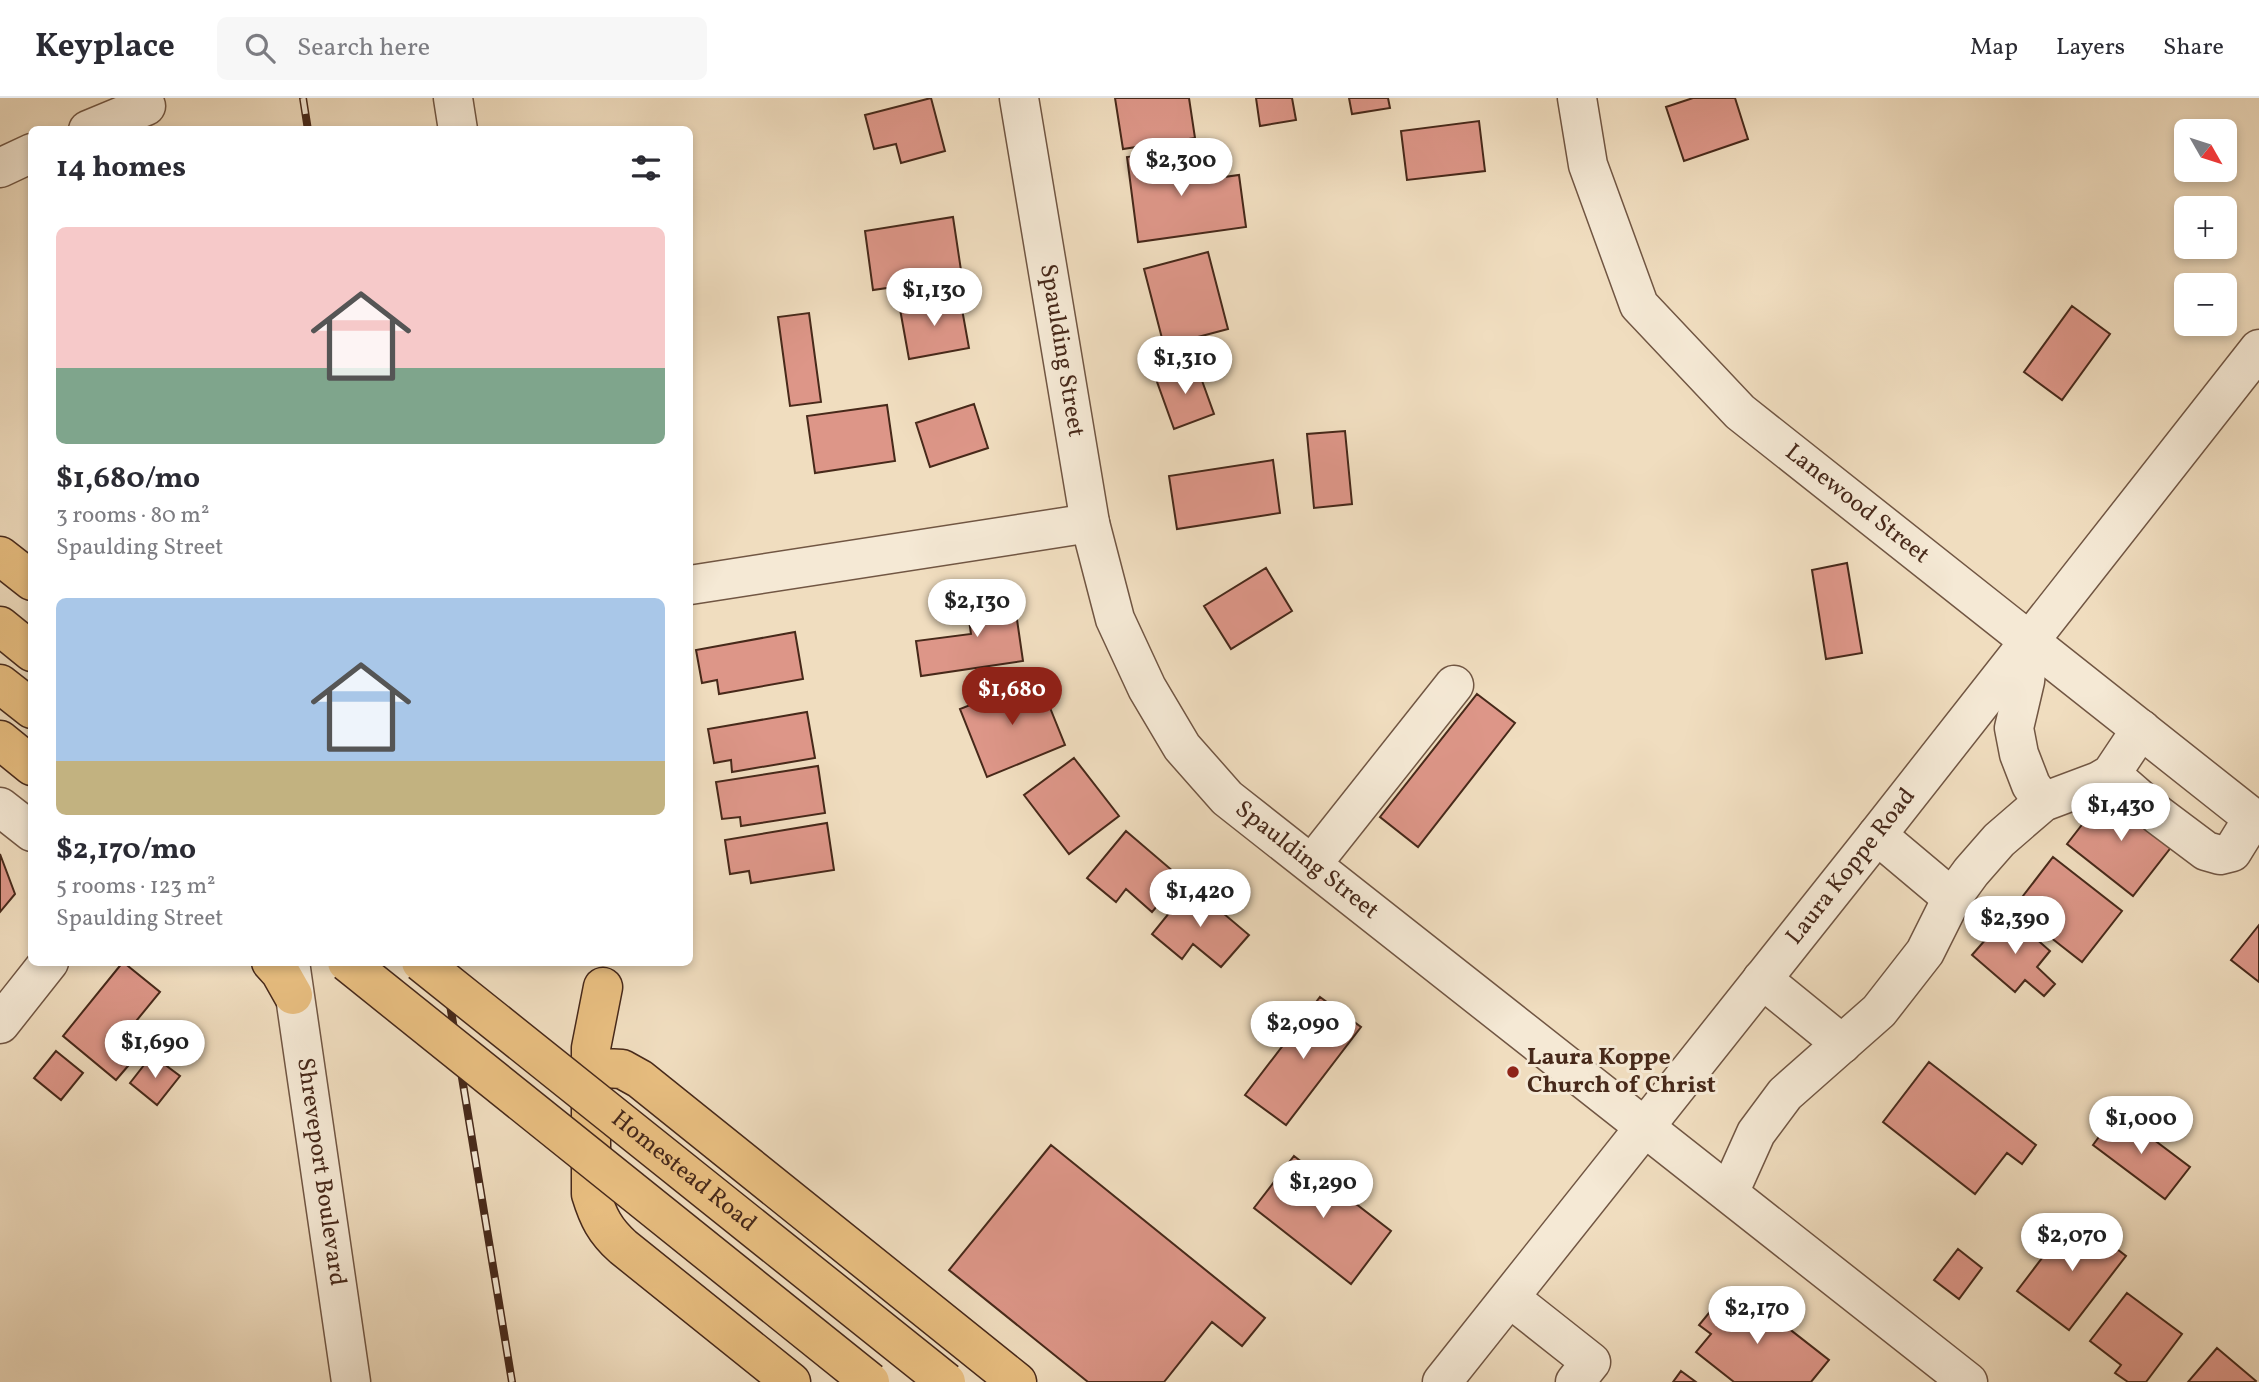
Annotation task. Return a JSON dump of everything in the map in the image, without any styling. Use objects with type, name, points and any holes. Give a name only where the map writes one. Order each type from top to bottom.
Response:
[{"type":"main road","points":[[0,556],[28,578]]},
{"type":"main road","points":[[0,626],[28,649]]},
{"type":"main road","points":[[0,684],[28,706]]},
{"type":"main road","points":[[0,740],[28,762]]},
{"type":"main road","points":[[276,966],[292,979]]},
{"type":"main road","name":"Homestead Road","points":[[352,966],[870,1382]]},
{"type":"main road","name":"Homestead Road","points":[[426,966],[946,1382]]},
{"type":"main road","points":[[601,975],[591,1048],[591,1194],[597,1215],[607,1232],[791,1382]]},
{"type":"main road","points":[[601,975],[615,1031],[640,1079]]},
{"type":"main road","points":[[591,1079],[604,1068],[622,1069],[640,1079],[1017,1382]]},
{"type":"street","points":[[453,98],[457,126]]},
{"type":"street","name":"Spaulding Street","points":[[1019,98],[1090,523],[1115,619],[1147,688],[1182,747],[1227,798],[1968,1382]]},
{"type":"street","name":"Lanewood Street","points":[[1577,98],[1588,165],[1639,305],[1740,412],[2256,820]]},
{"type":"street","points":[[100,126],[147,111]]},
{"type":"street","points":[[0,168],[28,155]]},
{"type":"street","name":"Laura Koppe Road","points":[[1442,1382],[2259,349]]},
{"type":"street","points":[[693,585],[1090,523]]},
{"type":"street","points":[[2029,642],[2025,681],[2014,728],[2019,754],[2031,785],[2043,802]]},
{"type":"street","points":[[1312,864],[1454,685]]},
{"type":"street","points":[[1729,1193],[1756,1133],[1779,1101],[1803,1076],[1879,1011],[1925,952],[1952,898],[1999,840],[2043,802],[2111,774],[2141,729]]},
{"type":"street","points":[[2111,774],[2158,815],[2206,851],[2220,855],[2232,852],[2256,820]]},
{"type":"street","points":[[0,807],[28,829]]},
{"type":"street","points":[[1877,835],[1952,898]]},
{"type":"street","points":[[0,1024],[46,966]]},
{"type":"street","name":"Shreveport Boulevard","points":[[292,979],[351,1382]]},
{"type":"street","points":[[1762,979],[1842,1044]]},
{"type":"street","points":[[1510,1298],[1591,1362],[1575,1382]]},
{"type":"building","points":[[931,98],[945,151],[901,163],[896,144],[874,149],[865,115]]},
{"type":"building","points":[[1115,98],[1189,98],[1195,138],[1123,149]]},
{"type":"building","points":[[1256,98],[1292,98],[1296,120],[1260,126]]},
{"type":"building","points":[[1349,98],[1388,98],[1390,108],[1352,114]]},
{"type":"building","points":[[1693,98],[1735,98],[1748,139],[1684,161],[1666,107]]},
{"type":"building","points":[[1479,121],[1485,171],[1407,180],[1401,131]]},
{"type":"building","points":[[1191,149],[1195,181],[1239,175],[1246,227],[1138,242],[1127,157]]},
{"type":"building","points":[[953,217],[962,277],[873,290],[865,231]]},
{"type":"building","points":[[1208,252],[1228,329],[1164,346],[1144,269]]},
{"type":"building","points":[[960,298],[969,348],[909,359],[900,309]]},
{"type":"building","points":[[2072,306],[2110,334],[2062,400],[2024,372]]},
{"type":"building","points":[[809,313],[821,402],[790,406],[778,317]]},
{"type":"building","points":[[1196,364],[1214,414],[1174,429],[1156,379]]},
{"type":"building","points":[[974,404],[988,448],[930,467],[916,423]]},
{"type":"building","points":[[887,405],[895,461],[815,473],[807,416]]},
{"type":"building","points":[[1345,431],[1352,504],[1314,508],[1307,434]]},
{"type":"building","points":[[1273,460],[1280,513],[1177,529],[1169,476]]},
{"type":"building","points":[[1847,563],[1862,653],[1826,659],[1812,570]]},
{"type":"building","points":[[1266,568],[1292,611],[1231,649],[1204,606]]},
{"type":"building","points":[[1013,592],[1023,661],[921,676],[916,641],[971,634],[966,599]]},
{"type":"building","points":[[795,632],[803,679],[719,694],[717,680],[702,683],[696,650]]},
{"type":"building","points":[[1038,678],[1065,745],[987,777],[960,709]]},
{"type":"building","points":[[1477,694],[1515,723],[1418,847],[1380,817]]},
{"type":"building","points":[[807,712],[815,758],[732,772],[731,760],[714,763],[708,729]]},
{"type":"building","points":[[1074,758],[1119,816],[1069,854],[1024,795]]},
{"type":"building","points":[[818,766],[825,813],[741,826],[740,817],[722,819],[716,782]]},
{"type":"building","points":[[2109,790],[2176,841],[2133,896],[2067,844]]},
{"type":"building","points":[[827,823],[834,870],[751,883],[749,871],[730,874],[725,840]]},
{"type":"building","points":[[1126,831],[1181,878],[1152,912],[1126,889],[1116,902],[1087,878]]},
{"type":"building","points":[[0,854],[15,894],[0,912]]},
{"type":"building","points":[[2053,857],[2122,911],[2082,962],[2050,937],[2053,934],[2016,905]]},
{"type":"building","points":[[1191,886],[1249,935],[1221,967],[1193,944],[1182,959],[1152,934]]},
{"type":"building","points":[[2008,914],[2050,951],[2037,967],[2055,984],[2044,996],[2025,980],[2015,992],[1972,955]]},
{"type":"building","points":[[2259,925],[2259,982],[2231,960]]},
{"type":"building","points":[[120,966],[128,966],[160,992],[123,1037],[140,1052],[116,1080],[63,1036]]},
{"type":"building","points":[[1320,997],[1361,1027],[1286,1125],[1245,1095]]},
{"type":"building","points":[[56,1051],[83,1073],[61,1100],[34,1078]]},
{"type":"building","points":[[152,1055],[180,1076],[157,1105],[130,1083]]},
{"type":"building","points":[[1929,1062],[2036,1145],[2022,1164],[2007,1153],[1975,1194],[1883,1122]]},
{"type":"building","points":[[2117,1112],[2190,1167],[2165,1199],[2093,1145]]},
{"type":"building","points":[[1051,1145],[1265,1318],[1242,1346],[1212,1322],[1164,1382],[1088,1382],[949,1270]]},
{"type":"building","points":[[1294,1156],[1391,1231],[1351,1284],[1254,1208]]},
{"type":"building","points":[[2074,1216],[2126,1256],[2069,1330],[2017,1291]]},
{"type":"building","points":[[1958,1249],[1982,1268],[1959,1299],[1934,1280]]},
{"type":"building","points":[[1742,1292],[1829,1360],[1811,1382],[1734,1382],[1696,1352],[1711,1334],[1699,1325],[1718,1302],[1728,1310]]},
{"type":"building","points":[[2127,1293],[2182,1334],[2146,1382],[2128,1382],[2115,1373],[2121,1365],[2090,1341]]},
{"type":"building","points":[[2217,1348],[2256,1381],[2188,1382]]},
{"type":"building","points":[[1681,1371],[1696,1382],[1673,1382]]},
{"type":"railway","points":[[303,98],[307,126]]},
{"type":"railway","points":[[444,966],[512,1382]]},
{"type":"place","name":"Laura Koppe Church of Christ","points":[[1513,1072]]}]
